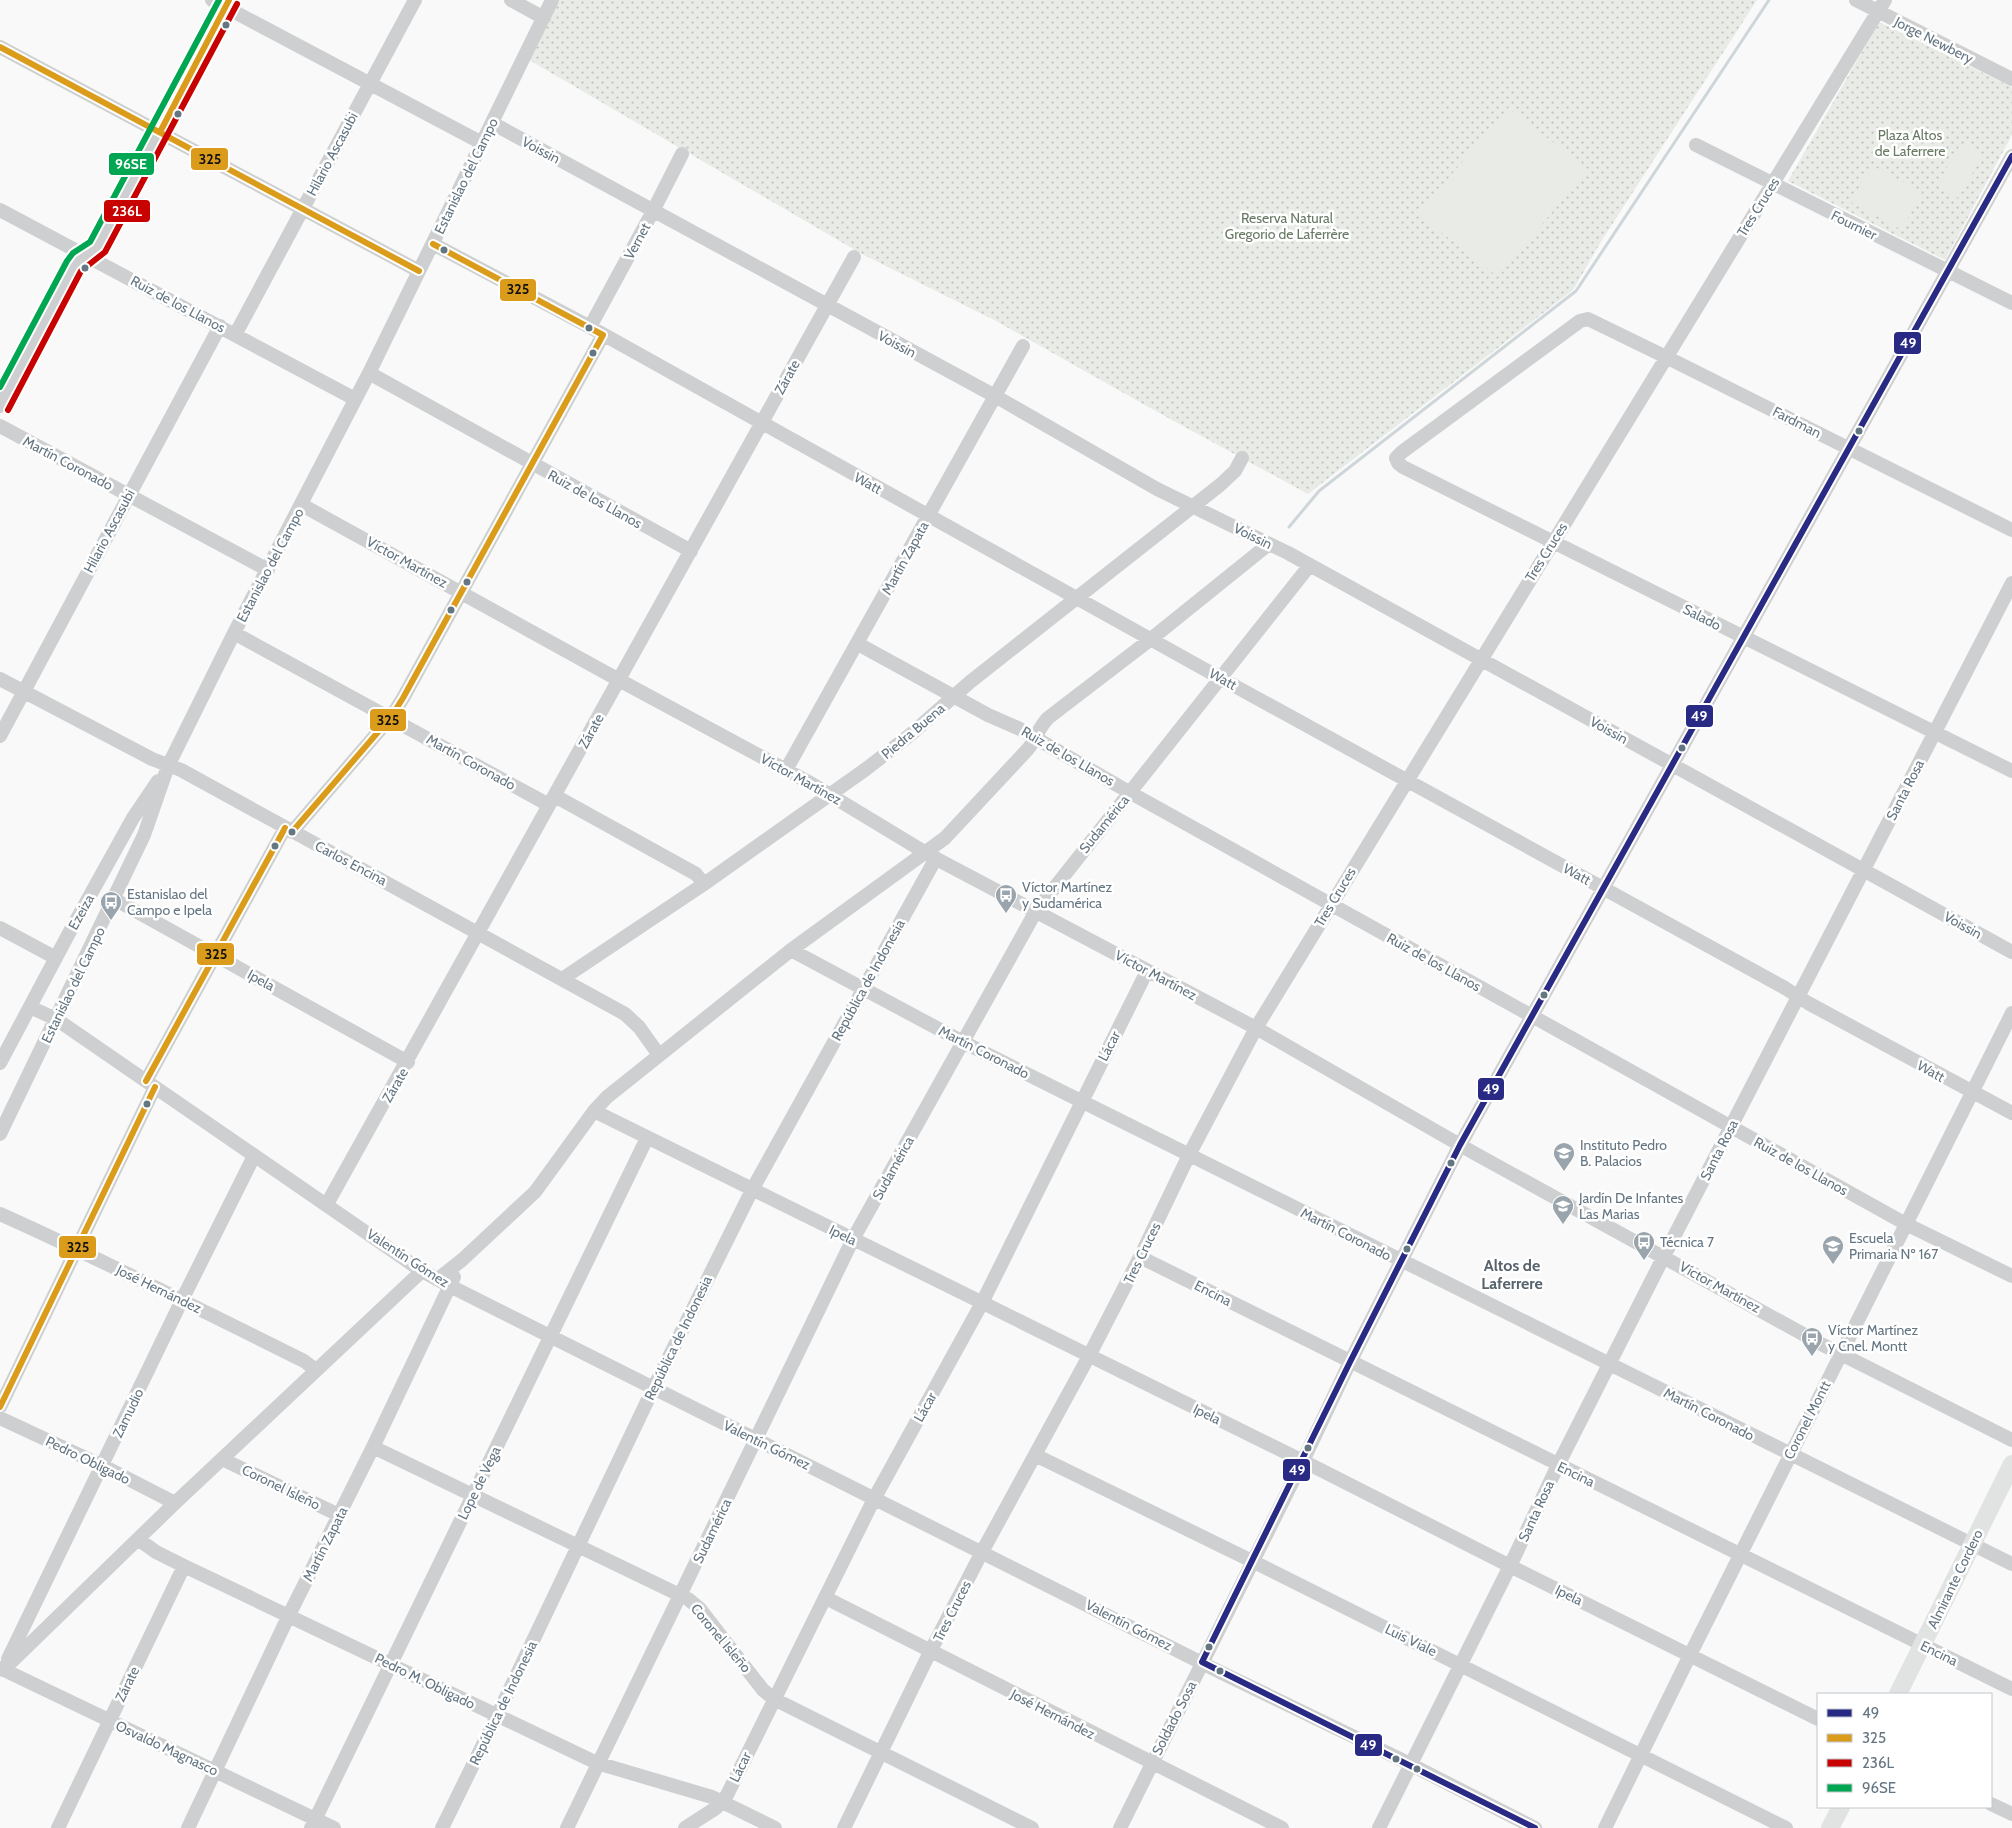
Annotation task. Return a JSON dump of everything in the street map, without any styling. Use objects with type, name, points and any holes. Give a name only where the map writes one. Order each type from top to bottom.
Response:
[{"type":"main road","name":"Almirante Cordero","points":[[1899,1693],[2012,1464]]},
{"type":"main road","points":[[1830,1828],[1840,1808]]},
{"type":"street","points":[[212,0],[227,4],[369,84],[482,143]]},
{"type":"street","name":"Hilario Ascasubi","points":[[235,335],[415,0]]},
{"type":"street","points":[[512,0],[544,18]]},
{"type":"street","name":"Estanislao del Campo","points":[[0,1134],[144,835],[168,766],[234,633],[369,373],[552,0]]},
{"type":"street","name":"Jorge Newbery","points":[[1856,0],[1881,6],[2012,79]]},
{"type":"street","points":[[0,406],[74,266],[79,260],[97,248],[227,4]]},
{"type":"street","name":"Tres Cruces","points":[[844,1828],[930,1652],[982,1552],[1089,1356],[1140,1257],[1189,1155],[1256,1028],[1330,904],[1881,6]]},
{"type":"street","points":[[0,47],[419,271]]},
{"type":"street","name":"Voissin","points":[[492,123],[994,396],[1157,489],[1310,565],[2012,952]]},
{"type":"street","name":"Fournier","points":[[1696,145],[2012,302]]},
{"type":"street","name":"Vernet","points":[[590,327],[682,154]]},
{"type":"street","name":"Soldado Sosa","points":[[1120,1828],[1303,1461],[1350,1362],[1460,1145],[1742,638],[1949,272],[2012,156]]},
{"type":"street","name":"Ruiz de los Llanos","points":[[0,210],[355,399]]},
{"type":"street","name":"Watt","points":[[433,244],[590,327],[761,424],[1808,1003],[2012,1113]]},
{"type":"street","name":"Zárate","points":[[327,1204],[408,1062],[854,257]]},
{"type":"street","name":"Fardman","points":[[1396,458],[1580,321],[1588,320],[1594,321],[2012,530]]},
{"type":"street","name":"Hilario Ascasubi","points":[[0,736],[220,326]]},
{"type":"street","points":[[0,1408],[76,1249],[150,1084],[214,954],[289,830],[391,717],[462,593],[603,335]]},
{"type":"street","name":"Martín Zapata","points":[[786,770],[858,644],[994,396],[1024,346]]},
{"type":"street","name":"Ruiz de los Llanos","points":[[369,373],[691,551]]},
{"type":"street","name":"Martín Coronado","points":[[0,426],[268,570]]},
{"type":"street","name":"Piedra Buena","points":[[562,979],[704,884],[831,795],[910,735],[970,682],[1228,478],[1242,458]]},
{"type":"street","name":"Salado","points":[[1396,458],[1403,467],[1742,638],[2012,771]]},
{"type":"street","name":"Víctor Martínez","points":[[302,505],[831,795],[930,855],[1256,1028],[1460,1145],[1840,1354],[2012,1440]]},
{"type":"street","points":[[438,1279],[462,1260],[535,1192],[607,1096],[791,950],[930,855],[1017,762],[1036,738],[1040,727],[1048,718],[1151,639],[1269,544]]},
{"type":"street","name":"Sudamérica","points":[[567,1828],[853,1239],[1036,911],[1129,792],[1222,679],[1310,565]]},
{"type":"street","name":"Santa Rosa","points":[[1380,1828],[1558,1465],[1664,1256],[2012,583]]},
{"type":"street","name":"Martín Coronado","points":[[234,633],[552,801],[696,874],[704,884]]},
{"type":"street","name":"Ruiz de los Llanos","points":[[858,644],[1036,738],[1129,792],[1906,1224],[2012,1276]]},
{"type":"street","name":"Carlos Encina","points":[[0,679],[152,759],[181,770],[479,932],[625,1014],[639,1027],[659,1055]]},
{"type":"street","name":"Ezeiza","points":[[0,1063],[133,818],[168,766]]},
{"type":"street","name":"República de Indonesia","points":[[442,1828],[653,1389],[752,1190],[864,989],[930,855]]},
{"type":"street","name":"Ipela","points":[[114,899],[408,1062]]},
{"type":"street","points":[[0,928],[56,958]]},
{"type":"street","name":"Martín Coronado","points":[[791,950],[963,1042],[1081,1102],[2012,1564]]},
{"type":"street","name":"Lácar","points":[[685,1828],[710,1813],[722,1802],[826,1598],[874,1498],[982,1304],[1147,971]]},
{"type":"street","name":"Valentín Gómez","points":[[30,1008],[56,1019],[422,1271],[653,1389],[1535,1828]]},
{"type":"street","name":"Coronel Montt","points":[[1605,1828],[1640,1754],[2012,1013]]},
{"type":"street","name":"Ipela","points":[[594,1112],[1303,1461],[1817,1718]]},
{"type":"street","name":"Lope de Vega","points":[[313,1824],[647,1138]]},
{"type":"street","name":"Zamudio","points":[[1,1671],[254,1156]]},
{"type":"street","name":"José Hernández","points":[[0,1214],[182,1300],[304,1361],[316,1370]]},
{"type":"street","name":"Encina","points":[[1140,1257],[2012,1689]]},
{"type":"street","name":"Martín Zapata","points":[[188,1828],[289,1615],[373,1447],[462,1260]]},
{"type":"street","points":[[1,1671],[175,1503],[422,1271]]},
{"type":"street","name":"Pedro Obligado","points":[[0,1418],[175,1503]]},
{"type":"street","name":"Coronel Isleño","points":[[373,1447],[693,1602],[763,1690],[774,1699],[1032,1828]]},
{"type":"street","name":"Luis Viale","points":[[1035,1455],[1252,1561],[1786,1828]]},
{"type":"street","name":"Coronel Isleño","points":[[222,1459],[339,1515]]},
{"type":"street","name":"Pedro M. Obligado","points":[[138,1539],[156,1552],[184,1566],[598,1764],[722,1802],[775,1828]]},
{"type":"street","name":"Zárate","points":[[58,1828],[184,1566]]},
{"type":"street","name":"José Hernández","points":[[826,1598],[1282,1828]]},
{"type":"street","name":"Osvaldo Magnasco","points":[[1,1671],[216,1770],[313,1824],[334,1828]]},
{"type":"street","points":[[1992,1804],[2012,1814]]},
{"type":"green space","name":"Reserva Natural Gregorio de Laferrère","points":[[551,0],[1757,0],[1602,240],[1573,290],[1308,494],[996,321],[862,254],[524,57]]},
{"type":"green space","name":"Plaza Altos de Laferrere","points":[[1879,22],[2012,87],[2012,135],[1945,260],[1788,181]]},
{"type":"green space","points":[[1508,108],[1588,169],[1498,277],[1418,214]]},
{"type":"green space","points":[[1961,143],[1983,155],[1958,198],[1937,185]]},
{"type":"green space","points":[[1871,165],[1922,192],[1902,230],[1851,202]]},
{"type":"waterway","points":[[1289,527],[1319,491],[1576,291],[1769,0]]},
{"type":"transit line","name":"96SE","points":[[0,387],[67,261],[73,253],[90,242],[219,0]]},
{"type":"transit line","name":"325","points":[[160,132],[229,0]]},
{"type":"transit line","name":"236L","points":[[8,410],[81,271],[105,252],[237,4]]},
{"type":"transit line","name":"325","points":[[0,47],[419,271]]},
{"type":"transit line","name":"49","points":[[1202,1662],[1350,1362],[1460,1145],[2012,156]]},
{"type":"transit line","name":"325","points":[[433,244],[603,335]]},
{"type":"transit line","name":"325","points":[[292,832],[391,717],[403,698],[603,335]]},
{"type":"transit line","name":"325","points":[[146,1081],[285,828]]},
{"type":"transit line","name":"325","points":[[0,1407],[155,1087]]},
{"type":"transit line","name":"49","points":[[1202,1662],[1535,1828]]},
{"type":"place","name":"Víctor Martínez y Sudamérica","points":[[1006,914]]},
{"type":"place","name":"Estanislao del Campo e Ipela","points":[[111,921]]},
{"type":"place","name":"Instituto Pedro B. Palacios","points":[[1564,1172]]},
{"type":"place","name":"Jardín De Infantes Las Marias","points":[[1563,1225]]},
{"type":"place","name":"Técnica 7","points":[[1644,1261]]},
{"type":"place","name":"Escuela Primaria Nº 167","points":[[1833,1265]]},
{"type":"place","name":"Víctor Martínez y Cnel. Montt","points":[[1812,1357]]},
{"type":"district","name":"Altos de Laferrere","points":[[1512,1274]]}]
